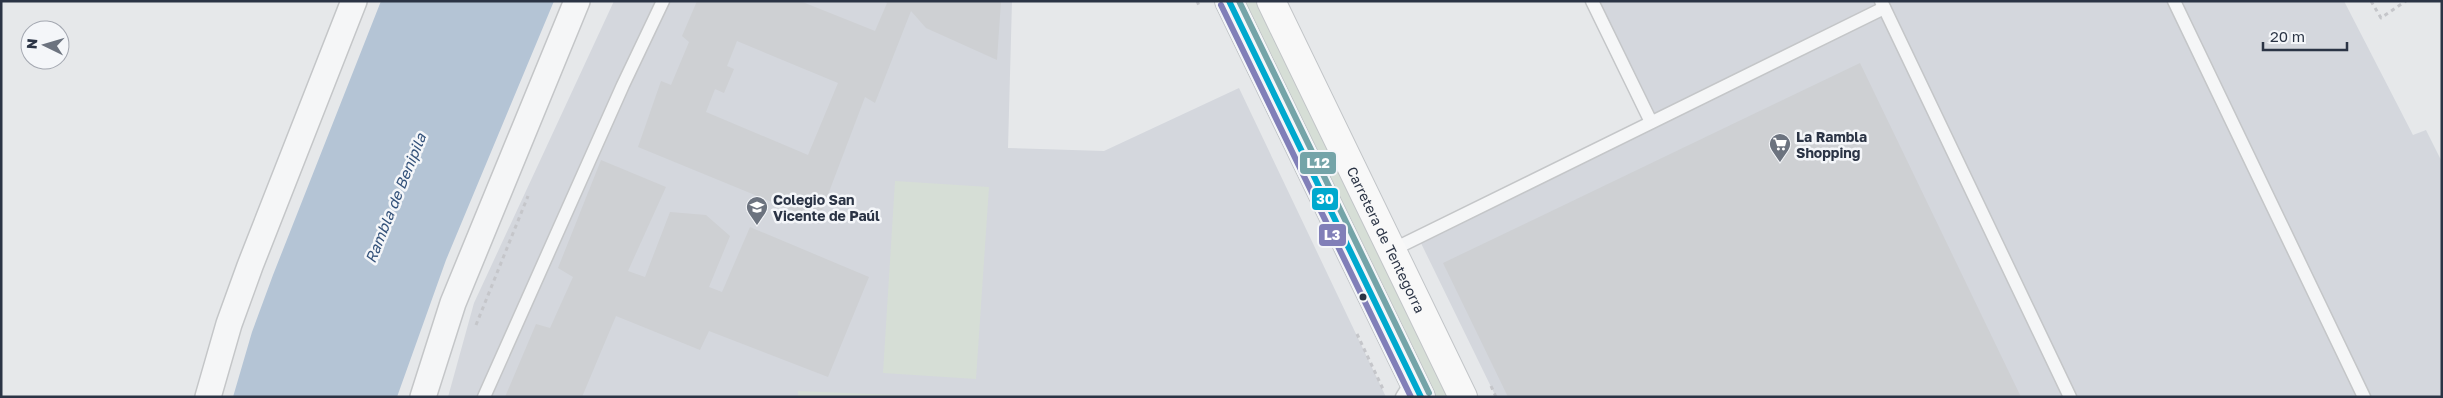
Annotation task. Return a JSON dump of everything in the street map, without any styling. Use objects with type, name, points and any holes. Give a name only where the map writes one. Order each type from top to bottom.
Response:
[{"type":"main road","points":[[1230,1],[1412,391]]},
{"type":"main road","name":"Carretera de Tentegorra","points":[[1271,1],[1463,397]]},
{"type":"street","points":[[208,397],[228,324],[354,1]]},
{"type":"street","points":[[423,397],[453,303],[577,1]]},
{"type":"lane","points":[[484,397],[623,85],[663,1]]},
{"type":"lane","points":[[1592,1],[1651,122]]},
{"type":"lane","points":[[2174,1],[2364,397]]},
{"type":"lane","points":[[1392,250],[1882,5],[2070,397]]},
{"type":"path","points":[[2370,1],[2381,18],[2406,1]]},
{"type":"shaded area","name":"Colegio San Vicente de Paúl","points":[[614,1],[1012,1],[1008,148],[1104,151],[1239,88],[1386,397],[448,397],[474,303]]},
{"type":"shaded area","points":[[1231,1],[1271,1],[1463,397],[1421,397]]},
{"type":"shaded area","name":"La Rambla Shopping","points":[[1592,1],[2344,1],[2413,135],[2426,130],[2442,162],[2442,397],[1496,397],[1418,237],[1651,122]]},
{"type":"shaded area","points":[[895,181],[989,187],[976,379],[883,373]]},
{"type":"shaded area","points":[[798,391],[942,397],[798,397]]},
{"type":"water","name":"Rambla de Benipila","points":[[381,1],[554,1],[446,260],[397,397],[233,397],[252,332],[273,275]]},
{"type":"building","points":[[697,1],[800,1],[875,31],[887,3],[883,1],[1001,1],[997,60],[926,28],[911,11],[875,103],[865,97],[818,221],[638,147],[661,81],[671,85],[689,42],[682,36]],"holes":[[[737,41],[838,83],[808,155],[706,112],[715,89],[724,93],[734,69],[727,66]]]},
{"type":"building","name":"La Rambla Shopping","points":[[1860,63],[2021,397],[1508,397],[1443,263]]},
{"type":"building","points":[[601,160],[666,187],[628,271],[645,277],[670,212],[706,215],[730,236],[709,287],[722,292],[750,227],[869,277],[828,377],[709,331],[700,350],[616,316],[582,397],[505,397],[536,324],[550,328],[573,277],[558,268]]},
{"type":"transit line","name":"30","points":[[1229,1],[1421,397]]},
{"type":"transit line","name":"L12","points":[[1239,1],[1429,393]]},
{"type":"transit line","name":"L3","points":[[1221,5],[1411,397]]},
{"type":"place","name":"La Rambla Shopping","points":[[1780,163]]},
{"type":"place","name":"Colegio San Vicente de Paúl","points":[[757,226]]}]
